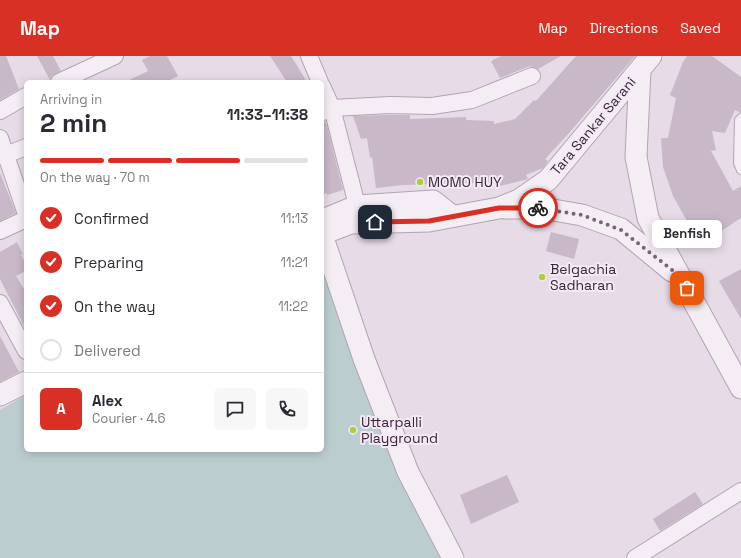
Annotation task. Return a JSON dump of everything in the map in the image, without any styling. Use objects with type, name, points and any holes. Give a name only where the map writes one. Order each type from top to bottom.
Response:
[{"type":"street","points":[[64,80],[116,56]]},
{"type":"street","points":[[309,56],[319,80]]},
{"type":"street","points":[[645,63],[636,157],[648,218],[741,388]]},
{"type":"street","name":"Tara Sankar Sarani","points":[[324,233],[351,223],[359,214],[429,221],[451,215],[499,208],[519,200],[548,180],[645,63]]},
{"type":"street","points":[[327,110],[390,105],[432,106],[472,100],[532,76]]},
{"type":"street","points":[[324,96],[327,110],[359,214],[324,221]]},
{"type":"street","points":[[0,111],[24,97]]},
{"type":"street","points":[[0,138],[24,208]]},
{"type":"street","points":[[6,155],[24,148]]},
{"type":"street","points":[[499,208],[542,208],[582,215],[621,230],[681,277]]},
{"type":"street","points":[[0,231],[24,220]]},
{"type":"street","points":[[324,240],[364,359],[408,472],[453,558]]},
{"type":"street","points":[[0,303],[24,347]]},
{"type":"street","points":[[0,395],[24,383]]},
{"type":"street","points":[[0,408],[24,397]]},
{"type":"street","points":[[635,558],[741,491]]},
{"type":"lane","points":[[741,118],[739,120],[738,163],[741,170]]},
{"type":"shaded area","name":"Uttarpalli Playground","points":[[324,273],[446,558],[0,558],[0,410],[24,396],[24,452],[324,452]]},
{"type":"building","points":[[0,56],[6,56],[19,89],[0,100]]},
{"type":"building","points":[[37,56],[53,56],[61,71],[51,76],[50,80]]},
{"type":"building","points":[[150,56],[167,56],[178,76],[170,80],[129,80],[148,71],[142,60]]},
{"type":"building","points":[[270,56],[291,56],[306,80],[286,80]]},
{"type":"building","points":[[501,56],[561,56],[538,69],[530,66],[500,78],[491,61]]},
{"type":"building","points":[[576,56],[635,56],[545,159],[548,161],[543,168],[526,175],[528,179],[500,186],[499,182],[403,185],[376,188],[372,157],[370,158],[367,138],[361,139],[353,116],[410,115],[410,119],[466,117],[466,120],[494,121],[494,124],[515,119],[534,100],[536,101]]},
{"type":"building","points":[[687,56],[712,56],[741,77],[741,113],[735,110],[725,133],[712,131],[716,150],[711,151],[733,191],[741,186],[741,218],[700,245],[685,223],[687,221],[673,196],[663,167],[661,138],[668,138],[676,98],[670,95],[683,62]]},
{"type":"building","points":[[324,121],[327,126],[343,190],[327,195],[327,193],[324,194]]},
{"type":"building","points":[[0,173],[16,213],[0,221]]},
{"type":"building","points":[[551,232],[579,239],[574,259],[546,251]]},
{"type":"building","points":[[17,242],[23,254],[21,255],[24,260],[24,272],[16,276],[24,289],[24,326],[0,279],[0,252]]},
{"type":"building","points":[[741,269],[741,319],[719,281]]},
{"type":"building","points":[[0,336],[19,372],[0,382]]},
{"type":"building","points":[[507,475],[519,502],[471,524],[460,495]]},
{"type":"building","points":[[695,492],[703,504],[660,531],[653,519]]},
{"type":"way so far","points":[[538,208],[582,215],[621,230],[681,277],[687,288]]},
{"type":"place","name":"MOMO HUY","points":[[420,182]]},
{"type":"place","name":"Belgachia Sadharan","points":[[542,277]]},
{"type":"place","name":"Benfish","points":[[687,288]]},
{"type":"place","name":"Uttarpalli Playground","points":[[353,430]]},
{"type":"route","points":[[375,222],[429,221],[451,215],[499,208],[538,208]]}]
